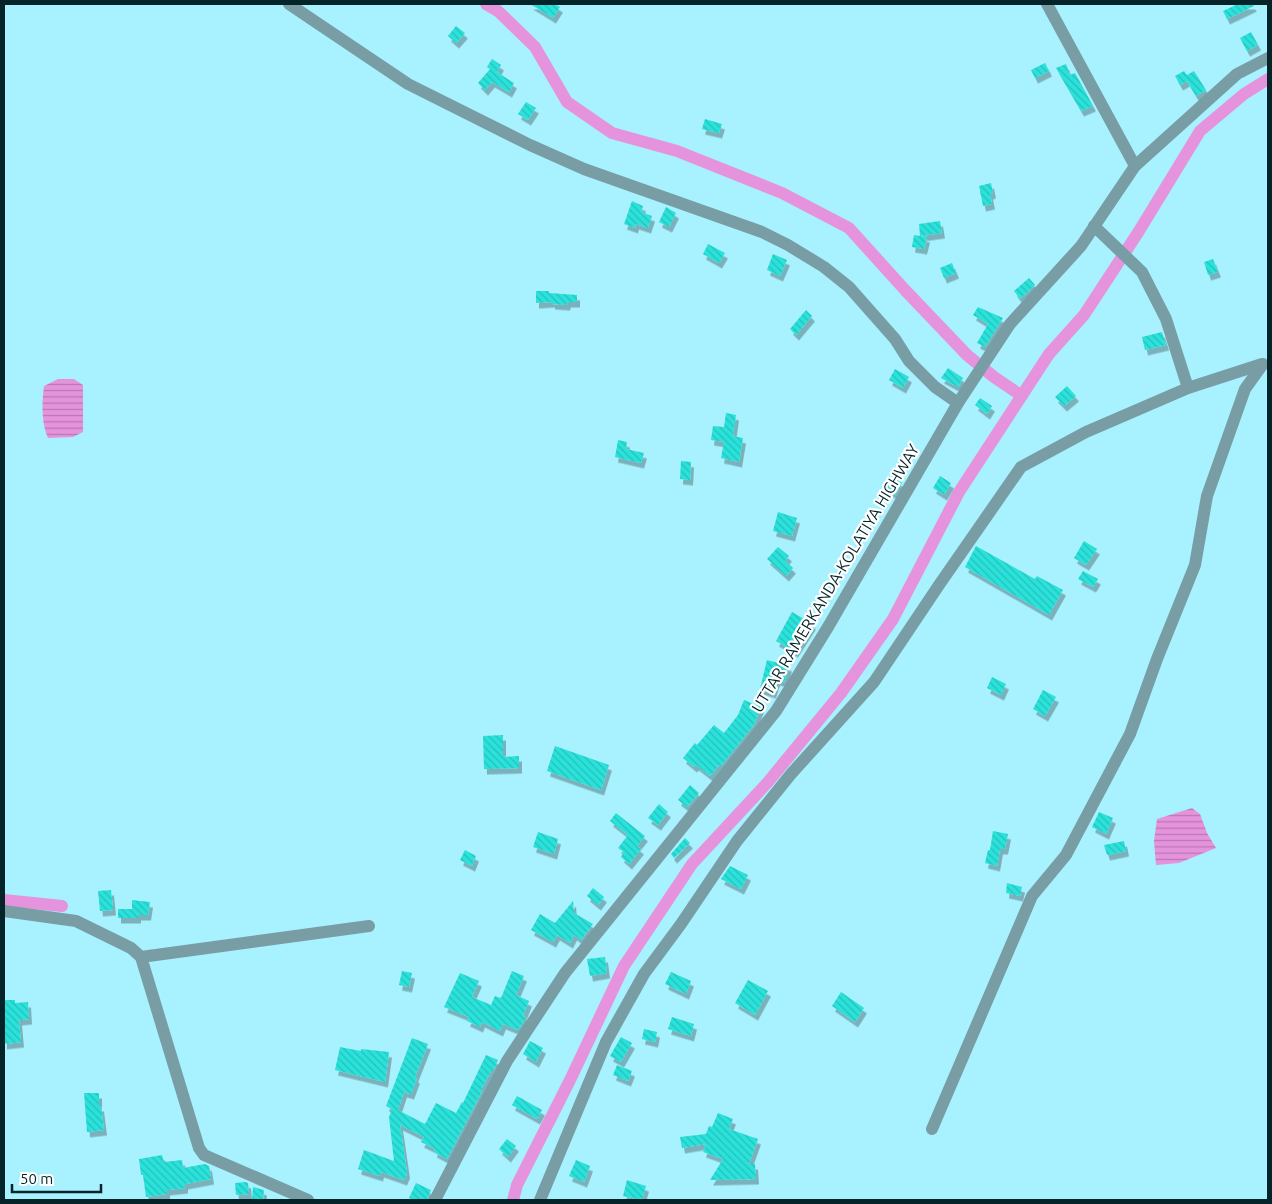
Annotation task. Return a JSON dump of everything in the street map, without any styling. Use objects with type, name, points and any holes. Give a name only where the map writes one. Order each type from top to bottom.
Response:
[{"type":"street","points":[[289,4],[408,84],[530,145],[584,169],[762,232],[824,266],[849,287],[895,339],[909,361],[935,387],[961,399]]},
{"type":"street","points":[[1046,4],[1134,166]]},
{"type":"street","name":"UTTAR RAMERKANDA-KOLATIYA HIGHWAY","points":[[435,1200],[507,1061],[565,973],[776,712],[828,627],[961,399],[1010,324],[1080,246],[1134,166],[1237,74],[1268,58]]},
{"type":"street","points":[[1094,226],[1142,272],[1166,319],[1188,388]]},
{"type":"street","points":[[540,1200],[606,1042],[644,974],[681,924],[737,841],[792,774],[874,682],[938,585],[1021,467],[1086,432],[1188,388],[1265,363]]},
{"type":"street","points":[[932,1130],[1032,896],[1066,855],[1130,734],[1157,659],[1195,565],[1207,496],[1245,389],[1265,363]]},
{"type":"street","points":[[4,911],[76,921],[131,948],[141,957],[199,1148],[204,1155],[308,1200]]},
{"type":"street","points":[[141,957],[368,926]]},
{"type":"shaded area","points":[[58,379],[74,379],[83,385],[83,432],[73,437],[48,438],[44,426],[44,386]]},
{"type":"shaded area","points":[[1192,808],[1200,814],[1207,833],[1216,848],[1179,863],[1156,865],[1154,841],[1157,819]]},
{"type":"building","points":[[530,4],[555,4],[560,7],[553,18]]},
{"type":"building","points":[[1238,4],[1252,4],[1254,6],[1227,19],[1223,11]]},
{"type":"building","points":[[456,26],[465,33],[456,43],[448,36]]},
{"type":"building","points":[[1251,32],[1258,45],[1247,51],[1240,38]]},
{"type":"building","points":[[492,59],[501,65],[497,72],[514,83],[509,92],[492,82],[485,90],[478,83],[490,69],[487,67]]},
{"type":"building","points":[[1045,63],[1049,71],[1035,78],[1031,70]]},
{"type":"building","points":[[1066,64],[1070,75],[1075,73],[1093,106],[1081,111],[1056,68]]},
{"type":"building","points":[[1184,71],[1187,75],[1194,71],[1206,90],[1196,96],[1187,81],[1180,85],[1175,76]]},
{"type":"building","points":[[526,102],[536,108],[528,120],[518,114]]},
{"type":"building","points":[[705,119],[722,124],[719,133],[702,129]]},
{"type":"building","points":[[991,183],[993,193],[990,194],[992,204],[983,206],[979,186]]},
{"type":"building","points":[[632,201],[643,206],[641,212],[652,216],[648,228],[636,224],[635,228],[624,224]]},
{"type":"building","points":[[666,207],[676,213],[669,227],[659,222]]},
{"type":"building","points":[[940,221],[942,233],[921,236],[927,237],[924,249],[912,247],[914,235],[920,236],[919,224]]},
{"type":"building","points":[[708,244],[725,253],[719,263],[703,254]]},
{"type":"building","points":[[773,254],[787,260],[780,276],[767,270]]},
{"type":"building","points":[[1213,259],[1218,272],[1208,275],[1204,262]]},
{"type":"building","points":[[952,263],[956,273],[944,278],[940,268]]},
{"type":"building","points":[[1029,278],[1035,285],[1020,299],[1014,291]]},
{"type":"building","points":[[536,291],[577,295],[577,302],[568,302],[567,305],[552,304],[552,302],[536,303]]},
{"type":"building","points":[[978,307],[1003,318],[985,347],[977,343],[988,324],[973,315]]},
{"type":"building","points":[[806,310],[812,316],[796,335],[790,329]]},
{"type":"building","points":[[1162,332],[1166,345],[1145,350],[1142,337]]},
{"type":"building","points":[[948,368],[963,378],[958,387],[941,378]]},
{"type":"building","points":[[895,369],[909,377],[903,388],[889,380]]},
{"type":"building","points":[[1067,386],[1076,396],[1064,406],[1055,397]]},
{"type":"building","points":[[980,398],[992,406],[987,414],[975,405]]},
{"type":"building","points":[[726,413],[736,415],[733,436],[743,438],[739,462],[721,458],[724,442],[711,440],[713,426],[724,427]]},
{"type":"building","points":[[618,440],[627,442],[626,449],[644,453],[641,463],[615,457]]},
{"type":"building","points":[[681,461],[691,462],[690,480],[680,479]]},
{"type":"building","points":[[940,476],[951,483],[944,495],[933,488]]},
{"type":"building","points":[[893,477],[902,483],[895,495],[885,488]]},
{"type":"building","points":[[778,512],[797,518],[792,536],[773,531]]},
{"type":"building","points":[[1084,541],[1097,549],[1086,565],[1074,558]]},
{"type":"building","points":[[976,546],[1035,579],[1037,576],[1063,590],[1049,615],[965,567]]},
{"type":"building","points":[[778,547],[789,556],[785,561],[793,568],[786,576],[767,559]]},
{"type":"building","points":[[1083,571],[1098,579],[1093,587],[1078,579]]},
{"type":"building","points":[[792,612],[813,624],[795,652],[776,641]]},
{"type":"building","points":[[767,660],[789,666],[784,682],[777,680],[773,693],[760,689]]},
{"type":"building","points":[[992,677],[1006,684],[1001,695],[987,688]]},
{"type":"building","points":[[1043,690],[1056,697],[1045,716],[1033,709]]},
{"type":"building","points":[[744,700],[761,707],[754,725],[721,766],[719,765],[710,776],[683,758],[695,743],[697,745],[714,725],[724,733],[738,715]]},
{"type":"building","points":[[503,735],[503,757],[519,756],[519,768],[484,769],[483,736]]},
{"type":"building","points":[[555,746],[609,765],[601,790],[547,771]]},
{"type":"building","points":[[690,785],[699,793],[687,807],[678,800]]},
{"type":"building","points":[[659,804],[668,812],[658,825],[648,818]]},
{"type":"building","points":[[1099,812],[1113,818],[1106,834],[1092,827]]},
{"type":"building","points":[[616,813],[645,836],[637,846],[641,849],[629,864],[621,857],[624,852],[618,848],[628,835],[610,821]]},
{"type":"building","points":[[993,831],[1008,834],[1005,849],[1000,849],[997,866],[985,863],[988,850],[990,850]]},
{"type":"building","points":[[538,832],[558,839],[554,854],[533,847]]},
{"type":"building","points":[[685,838],[690,843],[674,858],[671,854]]},
{"type":"building","points":[[1124,841],[1126,851],[1107,855],[1104,845]]},
{"type":"building","points":[[465,850],[476,856],[472,866],[460,860]]},
{"type":"building","points":[[730,866],[748,875],[741,889],[721,879]]},
{"type":"building","points":[[1007,883],[1022,887],[1020,896],[1006,893]]},
{"type":"building","points":[[593,888],[604,897],[598,905],[587,896]]},
{"type":"building","points":[[111,890],[113,910],[100,911],[98,891]]},
{"type":"building","points":[[132,900],[150,902],[148,915],[138,915],[138,918],[118,918],[118,909],[132,909]]},
{"type":"building","points":[[573,901],[574,913],[593,924],[581,940],[574,935],[570,943],[557,935],[553,942],[531,930],[540,914],[555,923]]},
{"type":"building","points":[[605,957],[607,973],[590,976],[587,959]]},
{"type":"building","points":[[402,971],[412,973],[409,987],[399,985]]},
{"type":"building","points":[[512,971],[524,976],[516,995],[529,1001],[523,1016],[526,1018],[518,1030],[503,1024],[500,1031],[482,1022],[480,1027],[467,1021],[469,1017],[444,1007],[460,973],[479,981],[472,997],[491,1005],[495,996],[501,998]]},
{"type":"building","points":[[671,972],[691,981],[686,994],[665,984]]},
{"type":"building","points":[[748,980],[768,991],[755,1015],[735,1003]]},
{"type":"building","points":[[841,992],[864,1008],[855,1022],[832,1006]]},
{"type":"building","points":[[4,1000],[15,1000],[15,1003],[28,1002],[29,1019],[19,1020],[21,1042],[4,1044]]},
{"type":"building","points":[[672,1017],[694,1024],[691,1036],[668,1029]]},
{"type":"building","points":[[644,1029],[657,1032],[655,1042],[642,1039]]},
{"type":"building","points":[[621,1037],[632,1043],[621,1062],[610,1056]]},
{"type":"building","points":[[412,1038],[428,1044],[415,1077],[417,1078],[411,1094],[404,1092],[398,1110],[425,1124],[436,1103],[456,1113],[463,1103],[486,1055],[498,1060],[447,1159],[434,1152],[435,1149],[421,1142],[424,1137],[400,1125],[407,1173],[404,1180],[381,1172],[380,1176],[358,1169],[364,1150],[394,1161],[389,1117],[392,1109],[386,1106]]},
{"type":"building","points":[[530,1041],[543,1048],[536,1062],[523,1054]]},
{"type":"building","points":[[340,1047],[361,1051],[361,1049],[389,1052],[385,1082],[335,1070]]},
{"type":"building","points":[[617,1065],[632,1071],[628,1081],[613,1075]]},
{"type":"building","points":[[84,1093],[99,1093],[99,1106],[101,1106],[104,1130],[87,1132]]},
{"type":"building","points":[[517,1096],[542,1110],[537,1119],[512,1105]]},
{"type":"building","points":[[718,1113],[733,1119],[729,1129],[758,1139],[749,1164],[755,1164],[756,1179],[710,1180],[723,1159],[703,1152],[706,1144],[682,1148],[680,1137],[706,1134],[709,1126],[712,1127]]},
{"type":"building","points":[[507,1139],[516,1146],[508,1157],[499,1149]]},
{"type":"building","points":[[162,1155],[164,1162],[182,1160],[183,1168],[205,1164],[209,1166],[211,1179],[185,1184],[185,1188],[167,1190],[167,1194],[146,1197],[139,1159]]},
{"type":"building","points":[[576,1160],[590,1166],[584,1182],[569,1176]]},
{"type":"building","points":[[627,1180],[646,1186],[642,1200],[623,1196]]},
{"type":"building","points":[[235,1183],[248,1183],[249,1194],[236,1195]]},
{"type":"building","points":[[416,1183],[431,1190],[427,1200],[409,1198]]},
{"type":"building","points":[[253,1187],[264,1190],[263,1200],[252,1200]]},
{"type":"waterway","points":[[486,4],[498,11],[535,47],[567,102],[612,133],[677,151],[782,193],[849,228],[967,355],[994,377],[1022,396]]},
{"type":"waterway","points":[[513,1200],[517,1185],[570,1080],[624,966],[692,864],[768,782],[841,693],[893,619],[959,492],[1049,354],[1084,315],[1139,231],[1200,131],[1244,94],[1268,79]]},
{"type":"waterway","points":[[4,900],[62,906]]}]
